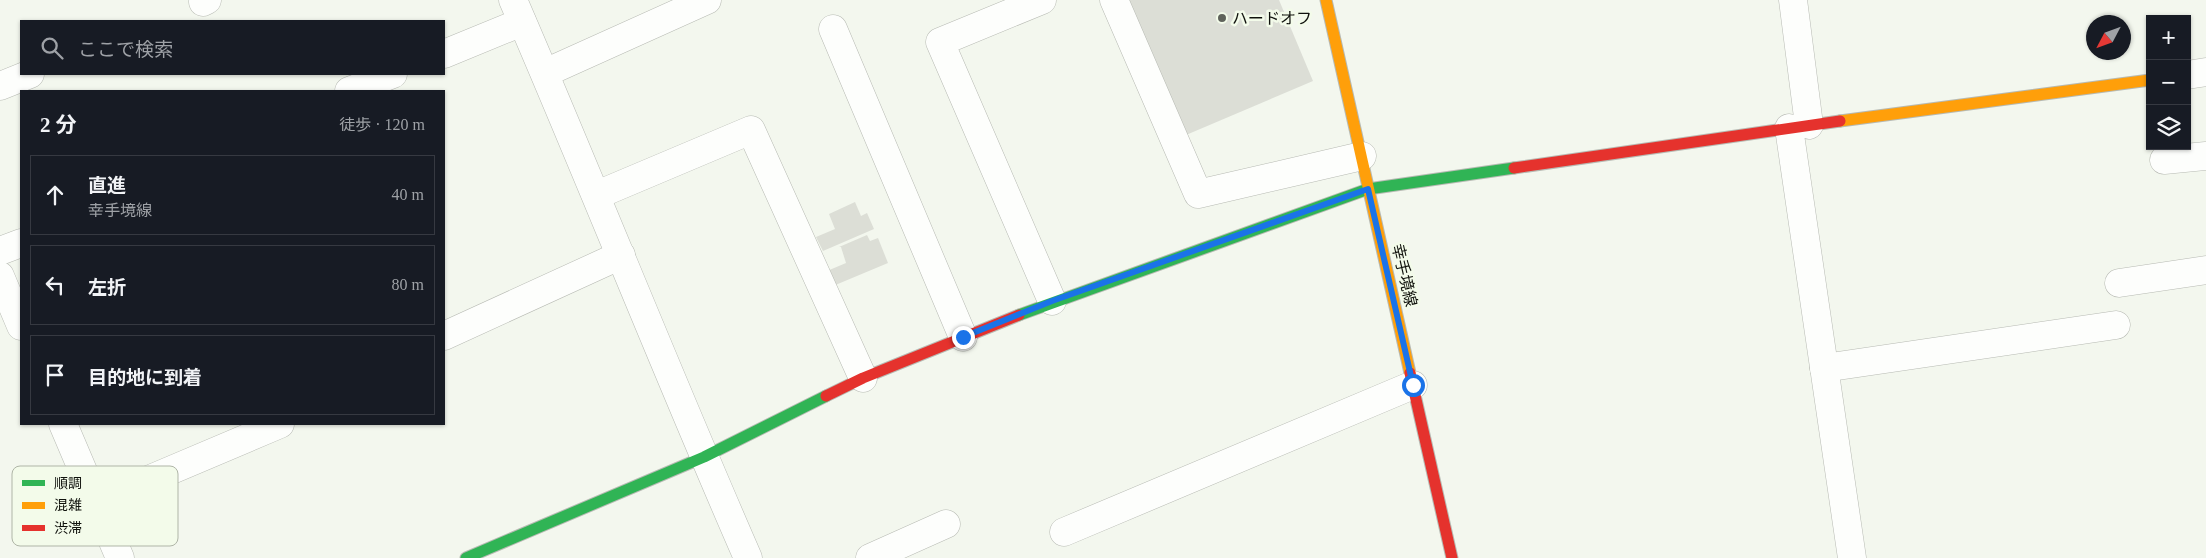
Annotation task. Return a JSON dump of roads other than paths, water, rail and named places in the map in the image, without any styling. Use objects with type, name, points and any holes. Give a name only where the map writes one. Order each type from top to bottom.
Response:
[{"type":"street","points":[[545,73],[707,0]]},
{"type":"street","points":[[1042,0],[940,42],[1052,301]]},
{"type":"street","points":[[1114,0],[1198,194],[1362,156]]},
{"type":"street","name":"幸手境線","points":[[1326,0],[1452,558]]},
{"type":"street","points":[[1793,0],[1799,126],[1824,368],[1852,558]]},
{"type":"street","points":[[445,53],[518,11],[597,194],[704,457],[748,558]]},
{"type":"street","points":[[833,28],[963,337]]},
{"type":"street","points":[[2191,74],[2206,72]]},
{"type":"street","points":[[0,86],[28,75]]},
{"type":"street","points":[[353,90],[390,75]]},
{"type":"street","points":[[466,558],[704,457],[863,378],[963,337],[1052,301],[1368,189],[1799,126],[2146,81]]},
{"type":"street","points":[[597,194],[752,130],[863,378]]},
{"type":"street","points":[[2164,160],[2206,156]]},
{"type":"street","points":[[0,251],[20,243]]},
{"type":"street","points":[[445,336],[621,255]]},
{"type":"street","points":[[2120,283],[2206,270]]},
{"type":"street","points":[[0,276],[11,315]]},
{"type":"street","points":[[1824,368],[2116,325]]},
{"type":"street","points":[[1064,532],[1413,385]]},
{"type":"street","points":[[63,425],[81,466]]},
{"type":"street","points":[[178,467],[278,425]]},
{"type":"street","points":[[870,558],[946,524]]},
{"type":"street","points":[[115,546],[120,558]]},
{"type":"place","name":"ハードオフ","points":[[1222,18]]}]
